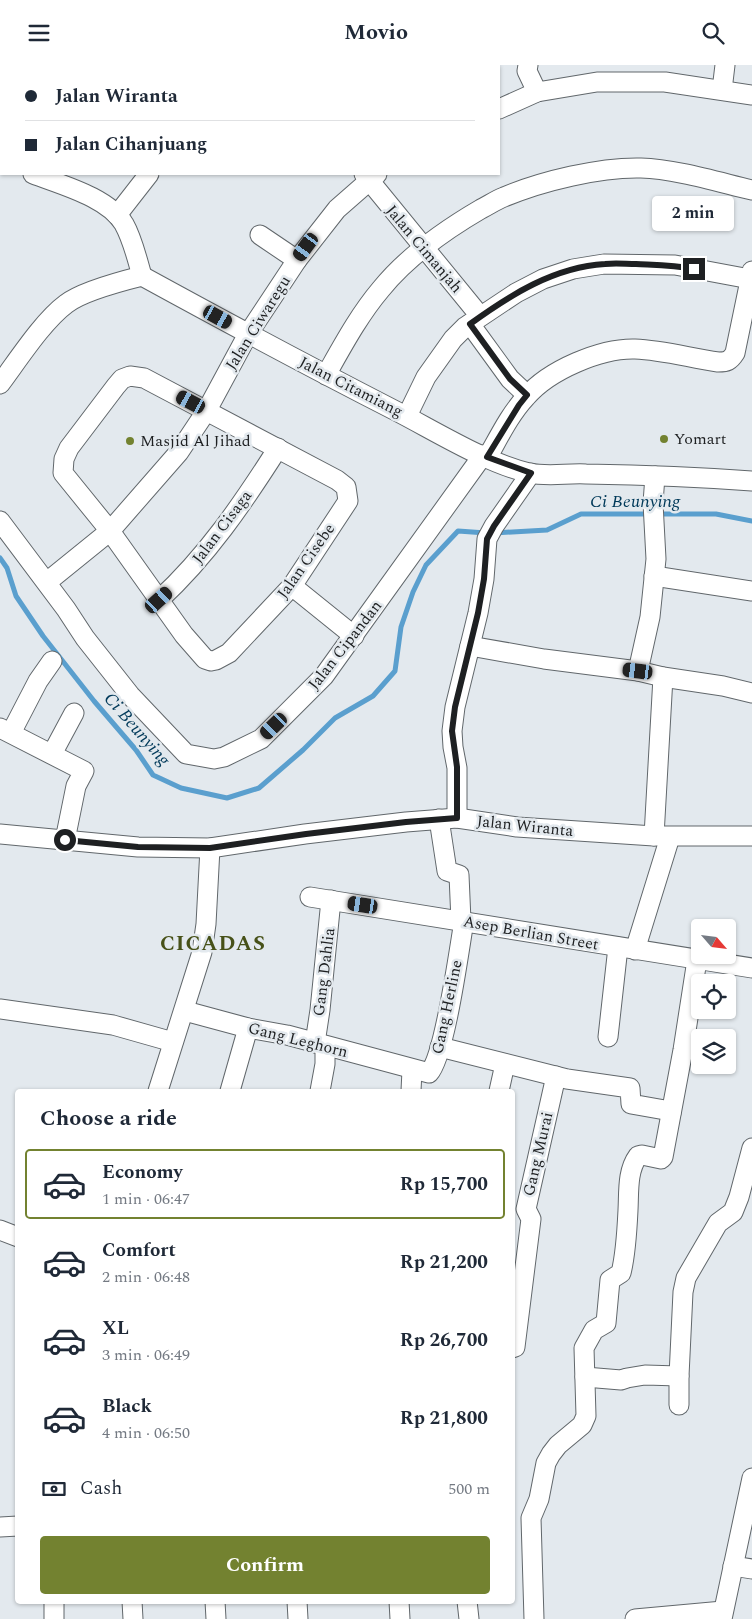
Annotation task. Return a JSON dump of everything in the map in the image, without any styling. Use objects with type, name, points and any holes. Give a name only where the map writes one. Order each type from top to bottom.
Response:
[{"type":"street","points":[[528,65],[528,71],[537,92]]},
{"type":"street","points":[[722,90],[725,65]]},
{"type":"street","points":[[500,109],[537,92],[597,82],[625,73],[665,82],[752,95]]},
{"type":"street","points":[[326,375],[368,305],[382,287],[422,247],[503,197],[574,176],[641,168],[677,173],[752,190]]},
{"type":"street","points":[[0,384],[44,326],[66,304],[119,282],[142,276],[133,246],[124,225],[117,215],[96,200],[35,175]]},
{"type":"street","points":[[117,215],[148,175]]},
{"type":"street","name":"Jalan Cimanjah","points":[[369,176],[475,320],[510,379],[527,395]]},
{"type":"street","name":"Jalan Ciwaregu","points":[[47,582],[110,531],[179,452],[207,410],[248,334],[298,260],[337,209],[369,176]]},
{"type":"street","points":[[260,235],[298,260]]},
{"type":"street","points":[[407,416],[426,377],[453,339],[475,320],[516,293],[543,279],[574,269],[604,264],[675,265],[751,275],[735,353],[731,360],[718,362],[634,349],[610,350],[564,369],[527,395],[485,456]]},
{"type":"street","name":"Jalan Citamiang","points":[[142,276],[326,375],[485,456],[531,473],[752,481]]},
{"type":"street","name":"Jalan Cisebe","points":[[130,376],[144,378],[278,448],[337,480],[346,487],[348,501],[292,586],[228,653],[219,659],[211,661],[205,659],[184,635],[110,531],[63,473],[62,465],[69,449],[116,386],[122,379],[130,376]]},
{"type":"street","name":"Jalan Cisaga","points":[[159,600],[192,568],[226,526],[278,448]]},
{"type":"street","name":"Jalan Cipandan","points":[[0,521],[47,582],[85,638],[130,695],[186,753],[205,759],[214,759],[224,757],[261,739],[324,676],[485,456]]},
{"type":"street","points":[[448,818],[457,767],[452,731],[455,707],[484,579],[491,533],[531,473]]},
{"type":"street","points":[[638,671],[650,617],[656,559],[653,503],[655,477]]},
{"type":"street","points":[[654,576],[752,591]]},
{"type":"street","points":[[292,586],[354,636]]},
{"type":"street","points":[[470,646],[544,659],[638,671],[752,693]]},
{"type":"street","points":[[52,661],[6,731],[84,771],[76,786],[65,840]]},
{"type":"street","points":[[608,1037],[627,949],[662,837],[658,776],[663,677]]},
{"type":"street","points":[[52,754],[74,713]]},
{"type":"street","name":"Jalan Wiranta","points":[[0,834],[138,847],[210,848],[306,834],[448,818],[517,827],[662,837],[752,835]]},
{"type":"street","name":"Gang Herline","points":[[412,1070],[426,1074],[430,1073],[440,1047],[454,984],[462,921],[459,875],[447,871],[448,818]]},
{"type":"street","points":[[159,1089],[185,1011],[202,952],[206,924],[210,848]]},
{"type":"street","name":"Asep Berlian Street","points":[[310,897],[691,959]]},
{"type":"street","name":"Gang Dahlia","points":[[320,1089],[324,1065],[320,1044],[320,1010],[331,901]]},
{"type":"street","points":[[534,1619],[531,1518],[539,1499],[546,1463],[550,1454],[582,1425],[586,1416],[584,1347],[594,1330],[606,1323],[610,1280],[612,1277],[619,1276],[623,1265],[630,1173],[634,1161],[638,1156],[642,1155],[661,1159],[663,1157],[668,1137],[696,964]]},
{"type":"street","name":"Asep Berlian Street","points":[[724,964],[752,968]]},
{"type":"street","points":[[0,1009],[113,1025],[173,1042]]},
{"type":"street","name":"Gang Leghorn","points":[[185,1011],[248,1028],[287,1035],[412,1070]]},
{"type":"street","points":[[231,1089],[248,1028]]},
{"type":"street","points":[[440,1047],[556,1076],[630,1088],[631,1104],[672,1113]]},
{"type":"street","points":[[499,1089],[505,1064]]},
{"type":"street","points":[[410,1089],[412,1070]]},
{"type":"street","name":"Gang Murai","points":[[515,1347],[522,1304],[531,1219],[526,1209],[556,1076]]},
{"type":"street","points":[[679,1405],[683,1291],[686,1278],[718,1223],[733,1212],[752,1148]]},
{"type":"street","points":[[0,1230],[15,1236]]},
{"type":"street","points":[[585,1377],[621,1381],[645,1375],[679,1376]]},
{"type":"street","points":[[636,1619],[723,1615],[748,1511],[752,1478]]},
{"type":"street","points":[[0,1527],[15,1526]]},
{"type":"street","points":[[733,1567],[752,1569]]},
{"type":"street","points":[[54,1604],[54,1619]]},
{"type":"street","points":[[132,1604],[133,1619]]},
{"type":"street","points":[[215,1604],[216,1619]]},
{"type":"street","points":[[297,1604],[298,1619]]},
{"type":"street","points":[[399,1604],[400,1619]]},
{"type":"street","points":[[467,1604],[469,1619]]},
{"type":"waterway","name":"Ci Beunying","points":[[494,533],[547,530],[581,514],[650,514]]},
{"type":"waterway","name":"Ci Beunying","points":[[658,514],[716,514],[752,521]]},
{"type":"waterway","name":"Ci Beunying","points":[[0,558],[7,568],[16,596],[43,636],[94,701],[136,750],[153,775],[181,788],[227,798],[259,788],[303,750],[335,718],[373,696],[395,671],[401,627],[413,592],[426,565],[458,531],[486,533]]},
{"type":"place","name":"Yomart","points":[[664,439]]},
{"type":"place","name":"Masjid Al Jihad","points":[[130,441]]},
{"type":"district","name":"CICADAS","points":[[213,944]]},
{"type":"route","points":[[65,840],[138,847],[210,848],[306,834],[457,818],[457,767],[452,731],[455,707],[478,613],[484,579],[487,539],[531,473],[487,457],[527,395],[510,379],[470,324],[516,293],[543,279],[574,269],[604,264],[675,265],[694,269]]}]
